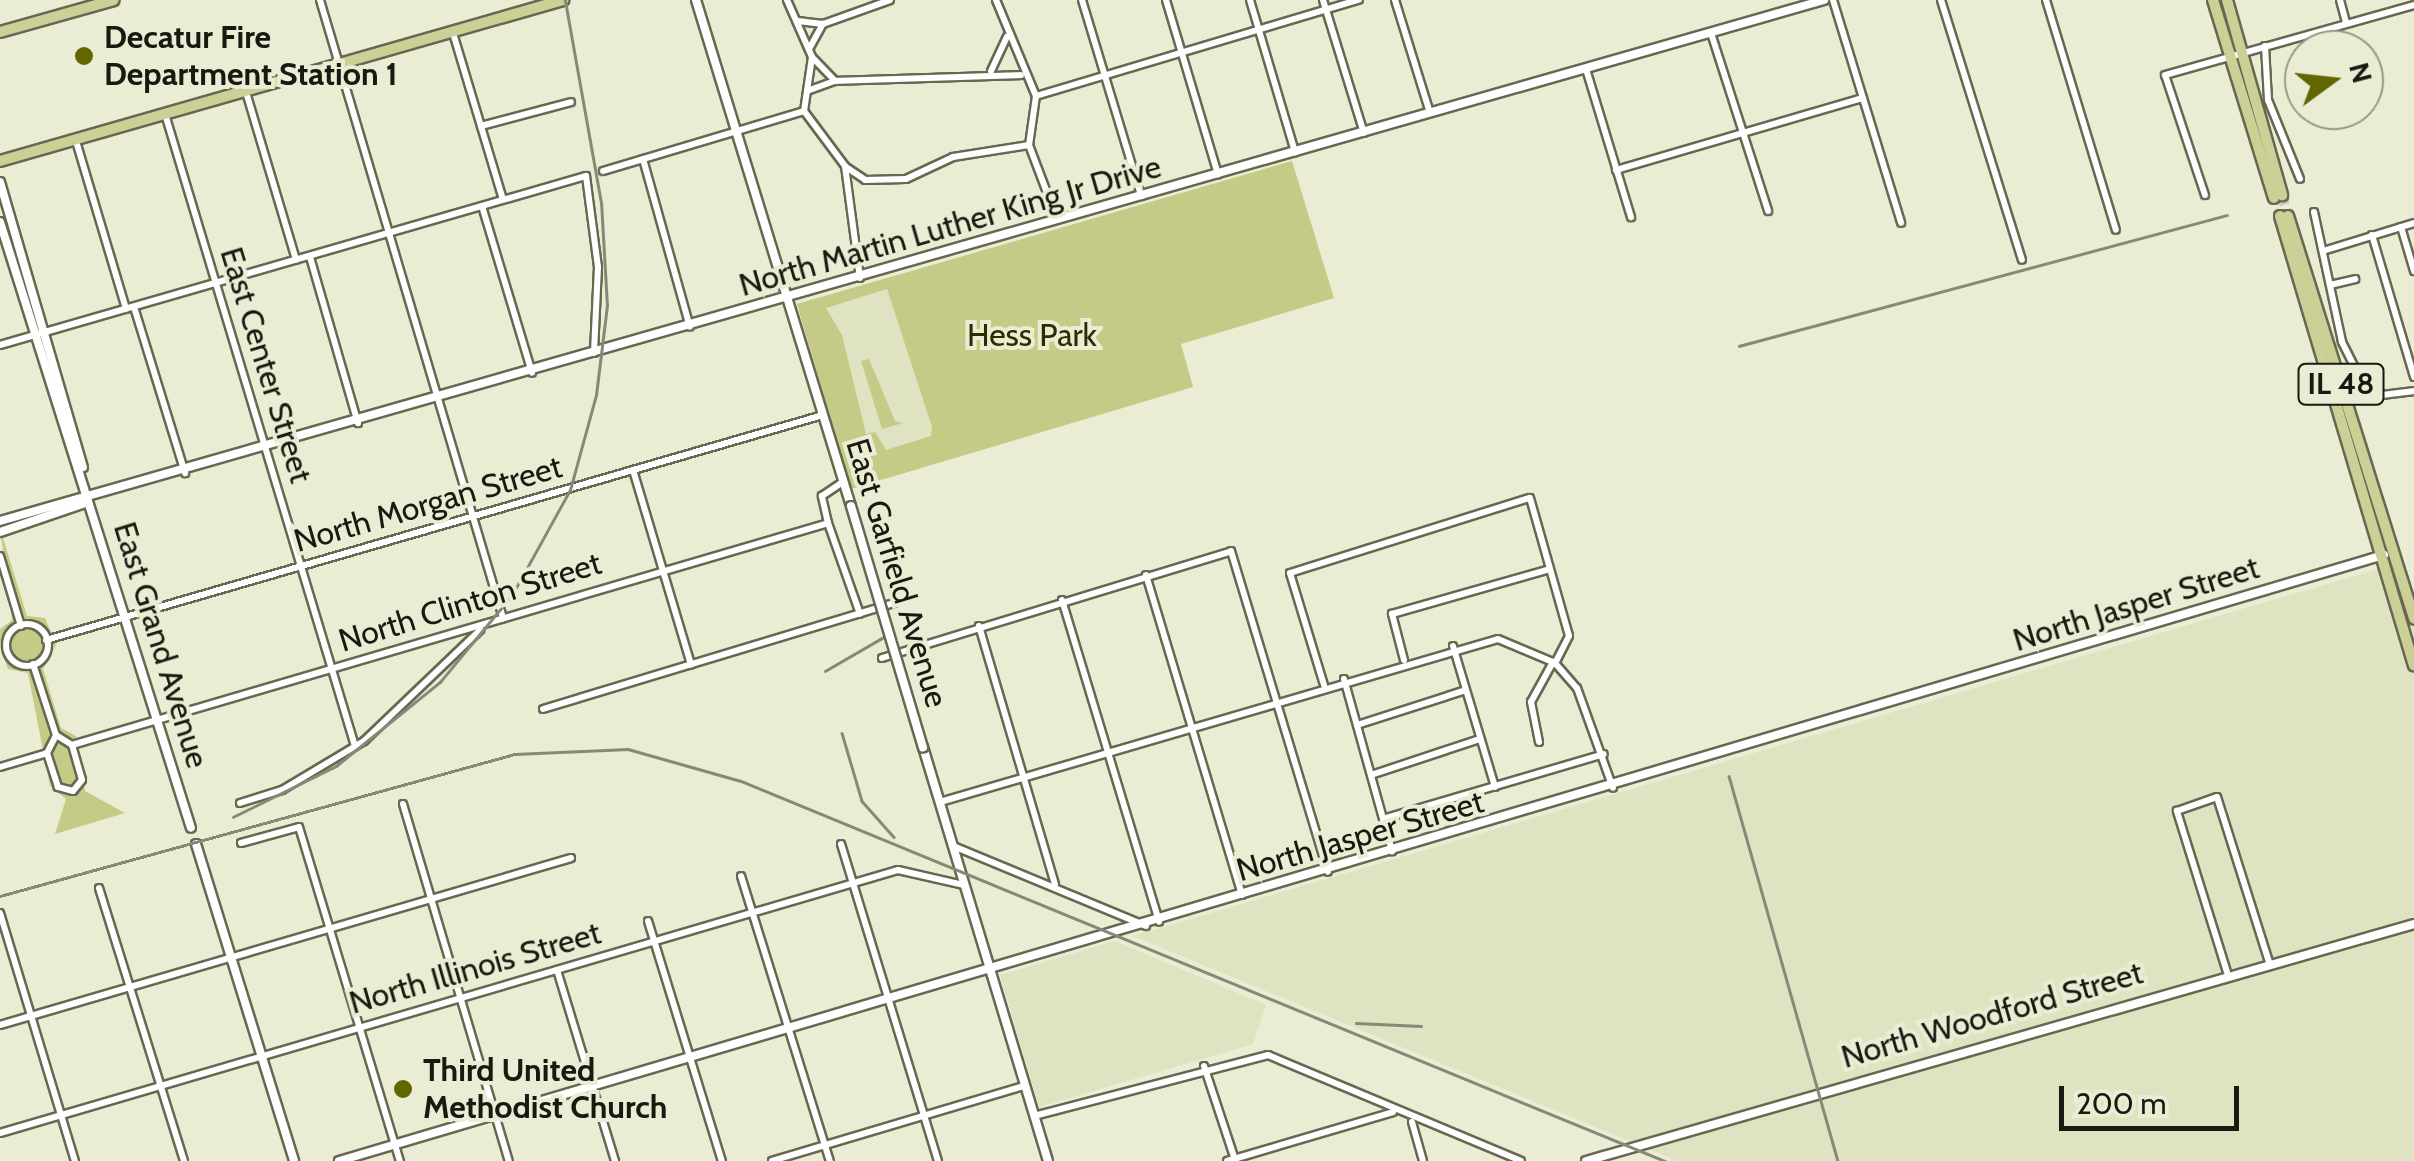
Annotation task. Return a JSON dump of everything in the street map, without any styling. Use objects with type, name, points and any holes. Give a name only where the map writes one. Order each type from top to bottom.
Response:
[{"type":"main road","points":[[0,32],[114,0]]},
{"type":"main road","points":[[0,160],[562,0]]},
{"type":"main road","points":[[2213,0],[2238,54]]},
{"type":"main road","points":[[2227,0],[2278,197]]},
{"type":"main road","name":"IL 48","points":[[2284,216],[2387,554],[2414,664]]},
{"type":"main road","name":"IL 48","points":[[2387,554],[2414,619]]},
{"type":"street","points":[[320,0],[504,618]]},
{"type":"street","points":[[514,0],[517,12]]},
{"type":"street","name":"East Garfield Avenue","points":[[696,0],[1048,1161]]},
{"type":"street","points":[[787,0],[810,54],[834,81]]},
{"type":"street","points":[[798,22],[823,24],[890,0]]},
{"type":"street","points":[[996,0],[1021,75],[1036,96],[1030,145],[1058,222]]},
{"type":"street","points":[[1082,0],[1141,196]]},
{"type":"street","points":[[1166,0],[1218,174]]},
{"type":"street","points":[[1250,0],[1295,152]]},
{"type":"street","points":[[1324,0],[1364,132]]},
{"type":"street","points":[[1036,96],[1103,72],[1358,0]]},
{"type":"street","points":[[1395,0],[1430,113]]},
{"type":"street","name":"North Martin Luther King Jr Drive","points":[[0,522],[91,500],[1824,0]]},
{"type":"street","points":[[1833,0],[1901,224]]},
{"type":"street","points":[[1942,0],[2022,260]]},
{"type":"street","points":[[2046,0],[2116,230]]},
{"type":"street","points":[[2340,0],[2346,22]]},
{"type":"street","points":[[2204,195],[2166,75],[2414,4]]},
{"type":"street","points":[[823,24],[810,54],[804,111],[845,166],[865,180],[906,179],[953,156],[1030,145]]},
{"type":"street","points":[[452,32],[503,200]]},
{"type":"street","points":[[1711,33],[1768,211]]},
{"type":"street","points":[[991,72],[1008,35]]},
{"type":"street","points":[[2265,46],[2268,100],[2300,180]]},
{"type":"street","points":[[1586,69],[1632,217]]},
{"type":"street","points":[[806,92],[834,81],[991,72],[1021,75]]},
{"type":"street","points":[[246,92],[296,260]]},
{"type":"street","points":[[1616,170],[1863,98]]},
{"type":"street","points":[[481,126],[570,102]]},
{"type":"street","points":[[603,170],[804,111]]},
{"type":"street","name":"East Center Street","points":[[165,114],[355,746]]},
{"type":"street","points":[[76,139],[185,473]]},
{"type":"street","points":[[642,159],[690,327]]},
{"type":"street","points":[[845,166],[860,278]]},
{"type":"street","points":[[0,346],[586,176],[598,266],[594,355]]},
{"type":"street","points":[[851,192],[865,180]]},
{"type":"street","name":"East Grand Avenue","points":[[0,182],[41,333],[191,828]]},
{"type":"street","points":[[482,206],[532,373]]},
{"type":"street","points":[[2314,212],[2330,285],[2369,396]]},
{"type":"street","name":"East Grand Avenue","points":[[0,222],[41,333]]},
{"type":"street","points":[[2322,251],[2414,223]]},
{"type":"street","points":[[2401,228],[2414,271]]},
{"type":"street","points":[[2372,236],[2414,377]]},
{"type":"street","points":[[310,256],[358,423]]},
{"type":"street","points":[[2330,285],[2355,280]]},
{"type":"street","points":[[2341,400],[2414,391]]},
{"type":"street","name":"North Morgan Street","points":[[46,640],[824,416]]},
{"type":"street","points":[[633,470],[691,665]]},
{"type":"street","points":[[843,482],[822,496],[860,614]]},
{"type":"street","points":[[1324,684],[1290,573],[1530,498],[1569,636],[1530,702],[1539,742]]},
{"type":"street","name":"North Martin Luther King Jr Drive","points":[[0,532],[91,500]]},
{"type":"street","name":"North Clinton Street","points":[[72,745],[480,630],[504,618],[828,523]]},
{"type":"street","points":[[882,658],[1231,550],[1328,872]]},
{"type":"street","name":"North Jasper Street","points":[[339,1161],[1613,788],[2387,554]]},
{"type":"street","points":[[0,556],[21,626]]},
{"type":"street","points":[[1404,660],[1392,614],[1550,568]]},
{"type":"street","points":[[1146,575],[1243,897]]},
{"type":"street","points":[[1062,600],[1159,922]]},
{"type":"street","points":[[544,709],[894,603]]},
{"type":"street","points":[[36,624],[46,640],[49,656],[33,664],[15,666],[4,651],[6,634],[21,626],[36,624]]},
{"type":"street","points":[[979,626],[1056,884]]},
{"type":"street","points":[[240,803],[355,746],[435,683],[480,630]]},
{"type":"street","points":[[940,802],[1404,660],[1498,639],[1554,662],[1591,711],[1613,788]]},
{"type":"street","points":[[1453,646],[1495,787]]},
{"type":"street","points":[[33,664],[56,736],[72,745],[82,780],[73,792],[58,788],[47,753],[56,736]]},
{"type":"street","points":[[1344,679],[1393,852]]},
{"type":"street","points":[[1358,725],[1466,690]]},
{"type":"street","points":[[1371,775],[1480,739]]},
{"type":"street","points":[[0,766],[47,753]]},
{"type":"street","points":[[1384,819],[1604,754]]},
{"type":"street","points":[[2226,972],[2177,811],[2217,798],[2269,962]]},
{"type":"street","points":[[403,804],[510,1161]]},
{"type":"street","points":[[241,844],[298,827],[400,1161]]},
{"type":"street","points":[[196,844],[294,1161]]},
{"type":"street","points":[[840,844],[938,1161]]},
{"type":"street","points":[[953,846],[1056,884],[1146,926]]},
{"type":"street","points":[[0,1025],[571,858]]},
{"type":"street","name":"North Illinois Street","points":[[0,1134],[898,870],[964,885]]},
{"type":"street","points":[[741,876],[830,1161]]},
{"type":"street","points":[[99,888],[184,1161]]},
{"type":"street","points":[[0,913],[75,1161]]},
{"type":"street","points":[[648,921],[722,1161]]},
{"type":"street","name":"North Woodford Street","points":[[1586,1161],[1619,1156],[2226,972],[2414,924]]},
{"type":"street","points":[[557,970],[615,1161]]},
{"type":"street","points":[[1034,1116],[1204,1066],[1268,1055],[1412,1121],[1521,1161]]},
{"type":"street","points":[[1204,1066],[1232,1160],[1394,1112]]},
{"type":"street","points":[[772,1161],[1024,1086]]},
{"type":"street","points":[[1412,1121],[1423,1161]]},
{"type":"shaded area","points":[[890,277],[943,461],[849,487],[797,304]]},
{"type":"shaded area","points":[[2385,567],[2394,598],[2414,593],[2414,1161],[1678,1161],[1133,936]]},
{"type":"shaded area","points":[[1115,941],[1266,1005],[1253,1044],[1039,1107],[1000,975]]},
{"type":"green space","name":"Hess Park","points":[[1292,161],[1334,298],[1181,344],[1193,387],[851,489],[797,304]],"holes":[[[887,289],[932,427],[931,436],[886,450],[875,432],[866,434],[842,335],[826,308]]]},
{"type":"green space","points":[[869,359],[895,421],[903,423],[882,429],[861,361]]},
{"type":"green space","points":[[0,528],[27,616],[45,618],[56,645],[43,669],[61,728],[76,736],[85,791],[125,813],[55,834],[66,799],[50,786],[28,673],[8,669],[0,647],[0,629],[12,620]]},
{"type":"tunnel","points":[[2282,195],[2288,216]]},
{"type":"railway","points":[[233,817],[336,766],[440,682],[512,595],[570,490],[596,395],[607,306],[601,203],[565,0]]},
{"type":"railway","points":[[1739,346],[2227,215]]},
{"type":"railway","points":[[825,671],[882,638]]},
{"type":"railway","points":[[842,733],[862,801],[894,837]]},
{"type":"railway","points":[[0,896],[515,754],[628,749],[741,781],[1665,1161]]},
{"type":"railway","points":[[1729,776],[1838,1161]]},
{"type":"railway","points":[[1356,1023],[1421,1026]]},
{"type":"place","name":"Decatur Fire Department Station 1","points":[[84,56]]},
{"type":"place","name":"Third United Methodist Church","points":[[403,1089]]}]
